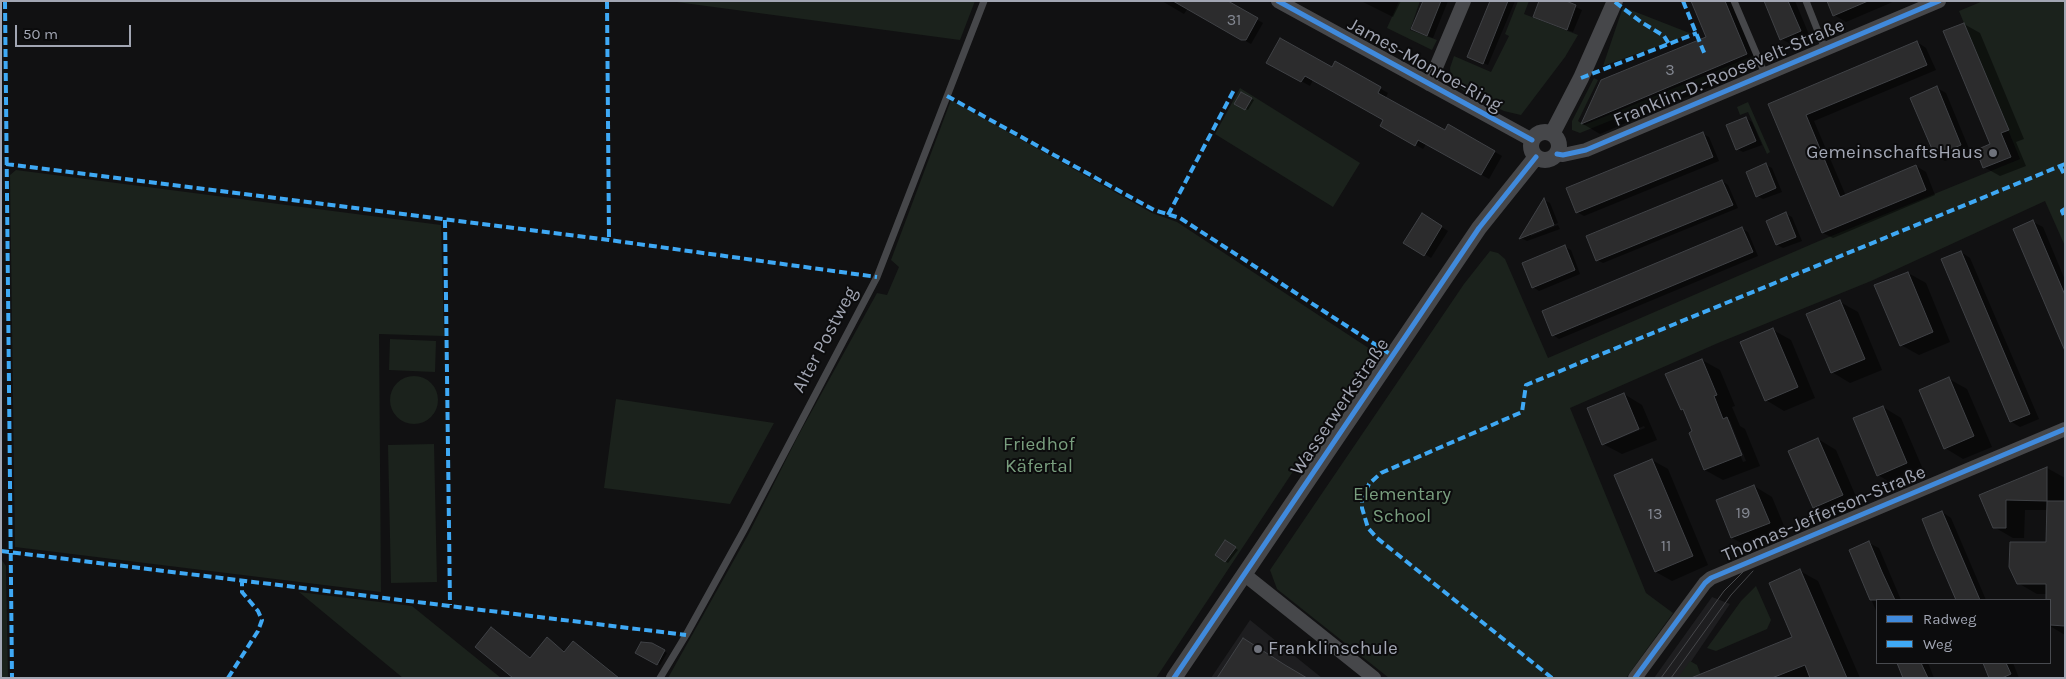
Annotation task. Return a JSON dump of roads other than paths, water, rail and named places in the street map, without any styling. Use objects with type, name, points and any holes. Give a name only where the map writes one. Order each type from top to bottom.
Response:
[{"type":"street","name":"James-Monroe-Ring","points":[[1278,1],[1532,140]]},
{"type":"street","name":"James-Monroe-Ring","points":[[1429,84],[1464,1]]},
{"type":"street","points":[[1552,134],[1581,78],[1615,1]]},
{"type":"street","name":"Franklin-D.-Roosevelt-Straße","points":[[1557,154],[1563,155],[1586,150],[1939,1]]},
{"type":"street","points":[[1545,132],[1552,134],[1559,143],[1557,154],[1550,159],[1536,157],[1531,149],[1532,140],[1537,134],[1545,132]]},
{"type":"street","name":"Wasserwerkstraße","points":[[1174,678],[1479,228],[1536,157]]},
{"type":"street","name":"Thomas-Jefferson-Straße","points":[[1635,678],[1705,583],[1711,578],[2065,429]]},
{"type":"street","points":[[1244,575],[1374,678]]},
{"type":"lane","name":"Alter Postweg","points":[[660,678],[744,530],[877,277],[984,1]]},
{"type":"lane","points":[[1734,1],[1765,74]]},
{"type":"lane","points":[[1806,1],[1825,49]]},
{"type":"tram line","points":[[1661,678],[1724,591],[1748,567],[1777,547],[2065,425]]},
{"type":"tram line","points":[[1671,678],[1731,595],[1753,571]]},
{"type":"place","name":"GemeinschaftsHaus","points":[[1993,153]]},
{"type":"place","name":"Franklinschule","points":[[1258,649]]},
{"type":"park label","name":"Friedhof Käfertal","points":[[1039,456]]},
{"type":"park label","name":"Elementary School","points":[[1402,506]]}]
